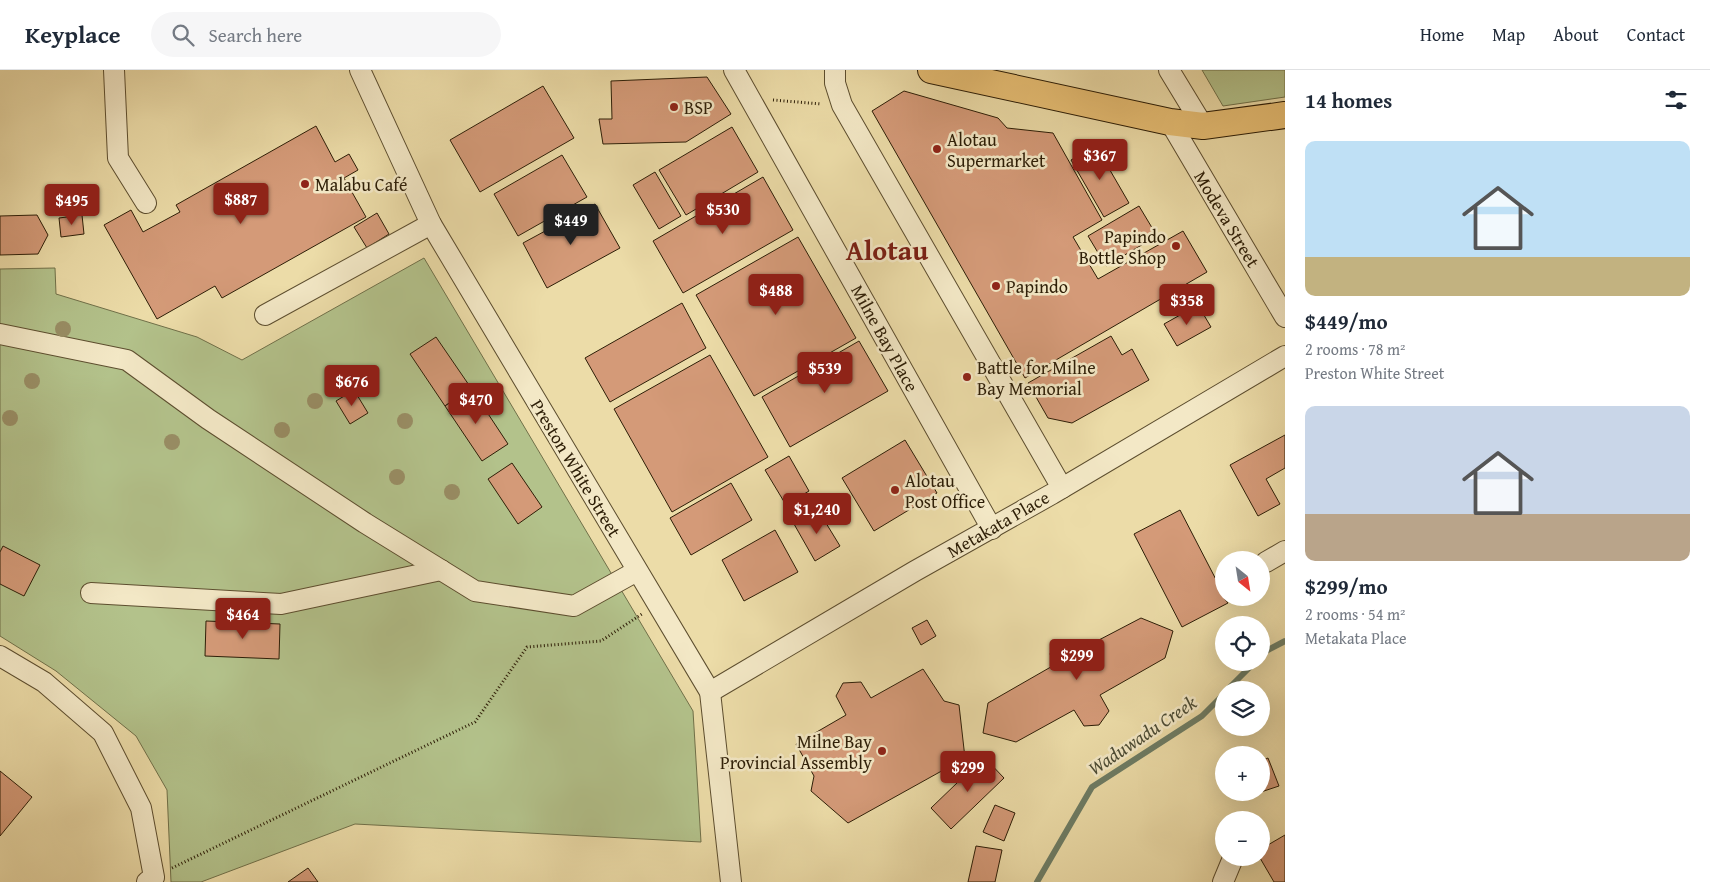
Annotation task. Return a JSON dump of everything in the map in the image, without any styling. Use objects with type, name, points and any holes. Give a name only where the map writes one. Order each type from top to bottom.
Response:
[{"type":"main road","points":[[931,70],[1170,122],[1203,126],[1285,115]]},
{"type":"street","points":[[114,70],[118,158],[146,203]]},
{"type":"street","name":"Preston White Street","points":[[360,70],[431,224],[710,692],[731,882]]},
{"type":"street","name":"Milne Bay Place","points":[[734,70],[992,528]]},
{"type":"street","points":[[835,70],[835,83],[842,105],[1062,488]]},
{"type":"street","points":[[1169,70],[1203,126]]},
{"type":"street","name":"Modeva Street","points":[[1170,122],[1284,313]]},
{"type":"street","points":[[265,316],[431,224]]},
{"type":"street","points":[[0,334],[127,360],[208,419],[365,523],[475,591],[574,606],[637,571]]},
{"type":"street","name":"Metakata Place","points":[[710,692],[1285,356]]},
{"type":"street","points":[[1270,560],[1285,551]]},
{"type":"street","points":[[91,593],[281,604],[440,570]]},
{"type":"street","points":[[0,656],[44,682],[103,733],[141,808],[150,879]]},
{"type":"street","points":[[1223,882],[1230,866]]},
{"type":"path","points":[[750,98],[842,105]]},
{"type":"path","points":[[150,879],[475,722],[527,647],[601,641],[657,604]]},
{"type":"green space","points":[[1202,70],[1285,70],[1285,97],[1223,106]]},
{"type":"green space","points":[[424,258],[693,711],[701,842],[355,824],[201,882],[171,882],[167,790],[136,736],[56,671],[0,636],[0,269],[55,268],[56,294],[197,337],[242,360]]},
{"type":"building","points":[[707,77],[731,114],[686,142],[603,144],[599,119],[612,119],[611,81]]},
{"type":"building","points":[[543,86],[574,138],[480,192],[450,140]]},
{"type":"building","points":[[904,91],[998,118],[1007,128],[1053,133],[1102,220],[1073,237],[1098,279],[1183,231],[1207,272],[1025,378],[872,111]]},
{"type":"building","points":[[316,126],[335,162],[349,154],[358,170],[344,178],[366,217],[222,298],[215,286],[157,319],[104,225],[131,210],[143,232],[180,212],[176,205]]},
{"type":"building","points":[[732,127],[758,172],[686,215],[659,170]]},
{"type":"building","points":[[1096,146],[1129,203],[1104,217],[1071,160]]},
{"type":"building","points":[[562,155],[587,197],[518,236],[494,194]]},
{"type":"building","points":[[655,172],[681,216],[659,229],[633,185]]},
{"type":"building","points":[[763,177],[793,230],[683,293],[653,241]]},
{"type":"building","points":[[595,204],[620,248],[547,288],[523,243]]},
{"type":"building","points":[[1139,206],[1157,236],[1106,266],[1088,236]]},
{"type":"building","points":[[377,213],[389,234],[367,248],[354,227]]},
{"type":"building","points":[[37,215],[48,235],[38,254],[0,255],[0,216]]},
{"type":"building","points":[[82,215],[84,234],[61,237],[59,218]]},
{"type":"building","points":[[798,237],[856,338],[754,396],[696,295]]},
{"type":"building","points":[[682,303],[706,348],[610,402],[585,358]]},
{"type":"building","points":[[1198,305],[1211,327],[1177,346],[1164,324]]},
{"type":"building","points":[[1111,336],[1122,355],[1132,349],[1149,380],[1072,423],[1048,418],[1028,383]]},
{"type":"building","points":[[436,337],[471,388],[445,406],[410,354]]},
{"type":"building","points":[[859,341],[888,391],[790,447],[762,397]]},
{"type":"building","points":[[710,355],[768,457],[672,512],[614,409]]},
{"type":"building","points":[[471,388],[508,444],[482,461],[445,406]]},
{"type":"building","points":[[354,390],[368,413],[350,424],[336,401]]},
{"type":"building","points":[[1285,435],[1285,468],[1266,479],[1280,504],[1258,516],[1230,465]]},
{"type":"building","points":[[905,440],[937,493],[874,531],[842,478]]},
{"type":"building","points":[[789,456],[809,491],[786,505],[765,470]]},
{"type":"building","points":[[512,463],[542,507],[518,524],[488,479]]},
{"type":"building","points":[[731,483],[752,520],[691,555],[670,518]]},
{"type":"building","points":[[818,510],[840,546],[815,561],[794,524]]},
{"type":"building","points":[[1180,510],[1215,578],[1215,606],[1222,606],[1182,627],[1134,534]]},
{"type":"building","points":[[775,530],[798,572],[744,601],[722,560]]},
{"type":"building","points":[[3,546],[40,565],[24,596],[0,584],[0,552]]},
{"type":"building","points":[[1141,618],[1173,631],[1165,658],[1100,695],[1109,711],[1099,725],[1084,726],[1074,710],[1016,742],[983,733],[988,703],[1056,664],[1050,654],[1056,643],[1069,642],[1074,653]]},
{"type":"building","points":[[927,620],[936,636],[921,645],[912,628]]},
{"type":"building","points":[[206,621],[280,624],[279,659],[205,656]]},
{"type":"building","name":"Milne Bay Provincial Assembly","points":[[923,669],[944,701],[959,705],[965,758],[848,823],[811,791],[814,776],[796,744],[846,715],[836,696],[843,683],[861,682],[871,698]]},
{"type":"building","points":[[984,757],[1004,778],[951,829],[931,808]]},
{"type":"building","points":[[1270,763],[1279,786],[1270,789]]},
{"type":"building","points":[[0,771],[32,797],[0,836]]},
{"type":"building","points":[[995,805],[1015,813],[1004,841],[983,832]]},
{"type":"building","points":[[1285,835],[1285,882],[1274,882],[1265,866],[1270,866],[1270,844]]},
{"type":"building","points":[[976,846],[1002,850],[995,882],[968,882]]},
{"type":"building","points":[[308,868],[318,882],[288,882]]},
{"type":"waterway","name":"Waduwadu Creek","points":[[1270,649],[1285,641]]},
{"type":"waterway","name":"Waduwadu Creek","points":[[1236,681],[1246,671]]},
{"type":"waterway","name":"Waduwadu Creek","points":[[1037,882],[1092,787],[1202,716],[1215,703]]},
{"type":"place","name":"BSP","points":[[674,107]]},
{"type":"place","name":"Alotau Supermarket","points":[[937,149]]},
{"type":"place","name":"Malabu Café","points":[[305,184]]},
{"type":"place","name":"Papindo Bottle Shop","points":[[1176,246]]},
{"type":"place","name":"Papindo","points":[[996,286]]},
{"type":"place","name":"Battle for Milne Bay Memorial","points":[[967,377]]},
{"type":"place","name":"Alotau Post Office","points":[[895,490]]},
{"type":"place","name":"Milne Bay Provincial Assembly","points":[[882,751]]},
{"type":"district","name":"Alotau","points":[[887,249]]}]
